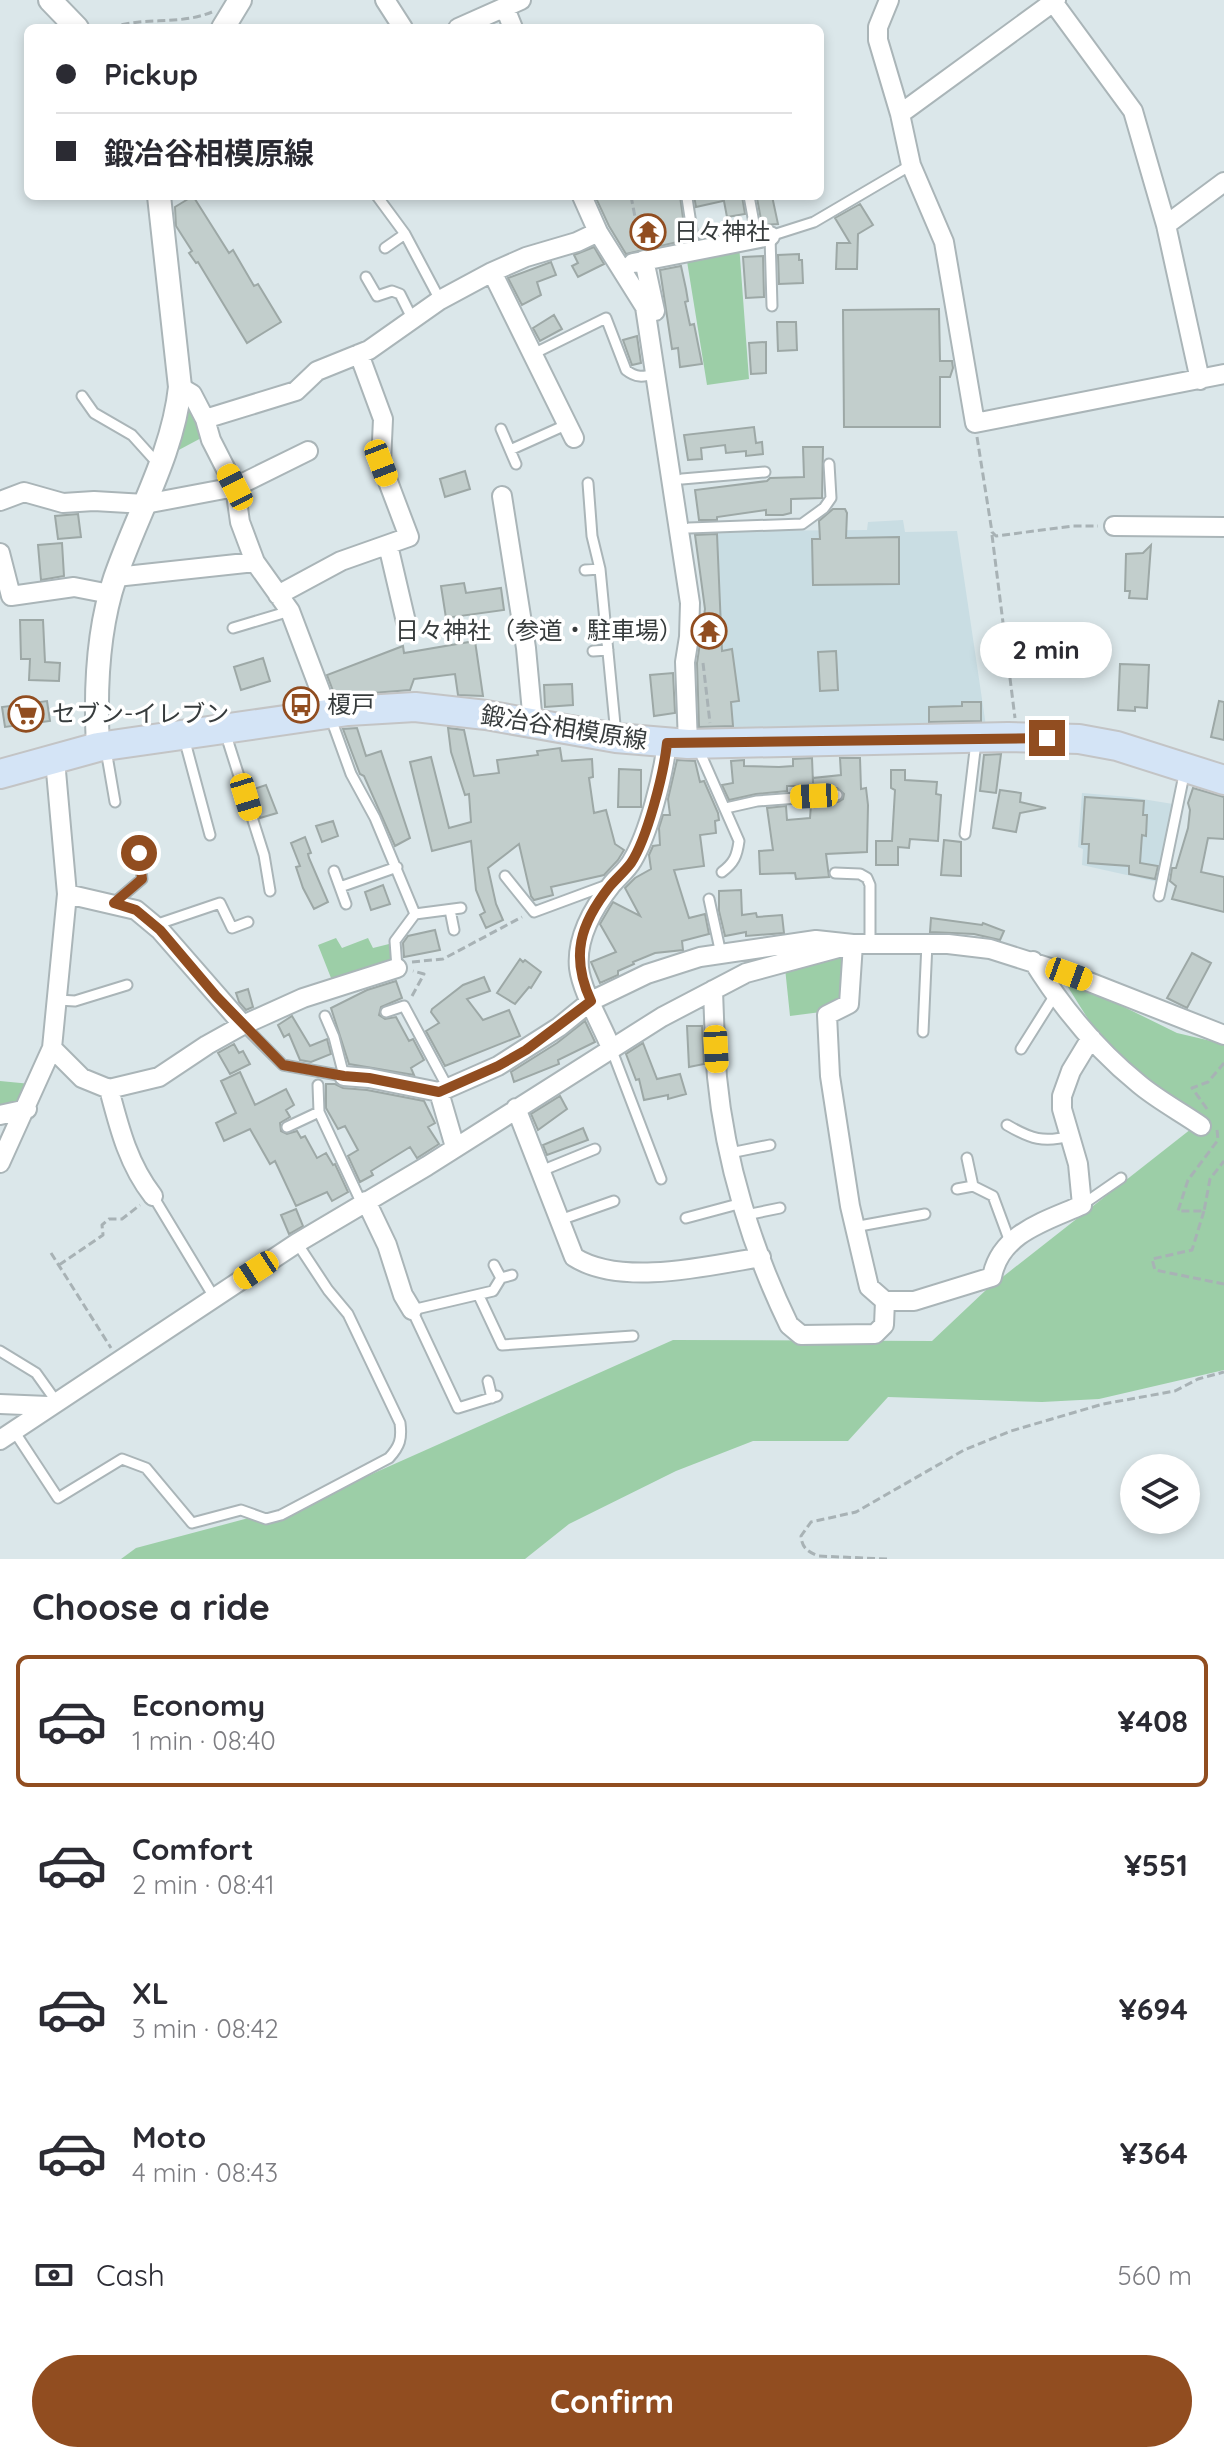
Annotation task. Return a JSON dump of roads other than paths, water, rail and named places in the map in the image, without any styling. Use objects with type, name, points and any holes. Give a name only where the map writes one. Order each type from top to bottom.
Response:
[{"type":"main road","name":"鍛冶谷相模原線","points":[[0,774],[102,747],[329,714],[415,707],[486,715],[616,738],[684,744],[1018,737],[1079,739],[1105,743],[1224,780]]},
{"type":"street","points":[[50,0],[73,24]]},
{"type":"street","points":[[385,0],[400,24]]},
{"type":"street","points":[[889,0],[878,27],[878,40],[911,165],[944,242],[975,423],[1224,374]]},
{"type":"street","points":[[900,114],[1054,1],[1133,111],[1166,225],[1200,380]]},
{"type":"street","points":[[467,24],[513,4]]},
{"type":"street","points":[[1166,225],[1224,182]]},
{"type":"street","points":[[102,747],[96,704],[104,617],[175,424],[180,387],[159,200]]},
{"type":"street","points":[[584,200],[620,269],[646,295]]},
{"type":"street","points":[[205,419],[296,391],[317,371],[359,354],[440,300],[492,272],[598,232]]},
{"type":"street","points":[[620,269],[644,260],[763,238]]},
{"type":"street","points":[[611,1048],[579,970],[579,949],[583,932],[612,883],[632,862],[684,744],[685,662],[689,637],[690,603],[684,529],[662,373],[645,307],[644,260]]},
{"type":"street","points":[[492,272],[571,431]]},
{"type":"street","points":[[278,595],[341,561],[409,537],[381,463],[383,419],[359,354]]},
{"type":"street","points":[[180,387],[192,394],[205,419],[211,440],[235,487],[240,522],[255,562],[290,611],[329,714]]},
{"type":"street","points":[[0,501],[24,492],[63,503],[145,504],[235,487],[308,451]]},
{"type":"street","points":[[502,496],[511,518],[521,587],[533,723]]},
{"type":"street","points":[[1114,526],[1224,527]]},
{"type":"street","points":[[388,545],[399,612]]},
{"type":"street","points":[[0,553],[11,596],[74,587],[113,586],[255,562]]},
{"type":"street","points":[[0,1163],[52,1048],[67,894],[55,760]]},
{"type":"street","points":[[67,894],[136,910],[155,925],[243,1025]]},
{"type":"street","points":[[344,1076],[443,1090],[526,1050],[591,1001],[672,964],[716,954],[816,940],[861,944],[927,943],[990,949],[1033,961],[1224,1035]]},
{"type":"street","points":[[7,1436],[297,1243],[611,1048],[746,973],[861,944]]},
{"type":"street","points":[[861,944],[849,1004],[827,1015],[830,1076],[854,1227],[869,1287],[885,1301],[914,1301],[992,1277],[1004,1246],[1028,1229],[1082,1205],[1078,1164],[1062,1109],[1062,1096],[1071,1071],[1091,1038]]},
{"type":"street","points":[[716,954],[717,1079],[730,1153],[744,1209],[789,1325],[801,1335],[875,1334],[884,1325],[885,1301]]},
{"type":"street","points":[[1033,961],[1055,995],[1091,1038],[1139,1085],[1208,1119]]},
{"type":"street","points":[[52,1048],[82,1078],[109,1089],[159,1077],[243,1025],[303,998],[397,967]]},
{"type":"street","points":[[109,1089],[127,1152],[141,1181],[153,1196]]},
{"type":"street","points":[[443,1090],[455,1147]]},
{"type":"street","points":[[516,1108],[574,1257],[586,1265],[656,1274],[761,1257]]},
{"type":"street","points":[[0,1115],[27,1109]]},
{"type":"street","points":[[364,1202],[387,1245],[403,1295],[412,1310]]},
{"type":"street","points":[[0,1404],[52,1404]]},
{"type":"lane","points":[[763,238],[814,222],[911,165]]},
{"type":"lane","points":[[380,200],[405,234],[440,300]]},
{"type":"lane","points":[[687,200],[695,250]]},
{"type":"lane","points":[[750,200],[763,238],[772,306]]},
{"type":"lane","points":[[385,248],[405,234]]},
{"type":"lane","points":[[366,277],[377,296],[392,291],[400,294],[413,320]]},
{"type":"lane","points":[[533,354],[606,318],[626,370],[632,376],[662,373]]},
{"type":"lane","points":[[82,396],[105,422],[132,435],[159,466]]},
{"type":"lane","points":[[501,429],[516,464]]},
{"type":"lane","points":[[510,450],[571,431]]},
{"type":"lane","points":[[684,529],[802,524],[824,508],[831,498],[829,464]]},
{"type":"lane","points":[[677,479],[765,472]]},
{"type":"lane","points":[[588,483],[592,536],[600,569],[616,738]]},
{"type":"lane","points":[[576,499],[589,498]]},
{"type":"lane","points":[[585,570],[600,569]]},
{"type":"lane","points":[[233,628],[290,611]]},
{"type":"lane","points":[[593,651],[608,650]]},
{"type":"lane","points":[[329,714],[351,774],[375,818],[415,914]]},
{"type":"lane","points":[[224,729],[264,855],[270,891]]},
{"type":"lane","points":[[183,735],[210,835]]},
{"type":"lane","points":[[965,834],[976,738]]},
{"type":"lane","points":[[684,744],[705,768],[739,841],[737,856],[732,865],[722,872]]},
{"type":"lane","points":[[102,747],[115,802]]},
{"type":"lane","points":[[1159,896],[1185,768]]},
{"type":"lane","points":[[726,808],[757,801],[837,795]]},
{"type":"lane","points":[[114,903],[142,879],[139,853]]},
{"type":"lane","points":[[850,874],[851,860]]},
{"type":"lane","points":[[340,887],[397,867]]},
{"type":"lane","points":[[334,871],[346,904]]},
{"type":"lane","points":[[835,873],[867,878],[870,885],[861,944]]},
{"type":"lane","points":[[505,876],[534,912],[612,883]]},
{"type":"lane","points":[[709,899],[716,954]]},
{"type":"lane","points":[[155,925],[220,903],[232,928],[248,922]]},
{"type":"lane","points":[[397,967],[395,941],[415,914],[461,908]]},
{"type":"lane","points":[[450,910],[454,930]]},
{"type":"lane","points":[[923,1032],[927,943]]},
{"type":"lane","points":[[58,1000],[75,1001],[127,985]]},
{"type":"lane","points":[[1021,1049],[1055,995]]},
{"type":"lane","points":[[386,1012],[404,1006],[443,1090]]},
{"type":"lane","points":[[243,1025],[283,1065],[344,1076],[325,1016]]},
{"type":"lane","points":[[611,1048],[661,1179]]},
{"type":"lane","points":[[318,1085],[319,1112],[364,1202]]},
{"type":"lane","points":[[287,1127],[319,1112]]},
{"type":"lane","points":[[1007,1125],[1035,1139],[1051,1141],[1071,1136]]},
{"type":"lane","points":[[730,1153],[770,1145]]},
{"type":"lane","points":[[541,1171],[595,1149]]},
{"type":"lane","points":[[967,1158],[973,1186]]},
{"type":"lane","points":[[1082,1205],[1121,1178]]},
{"type":"lane","points":[[957,1189],[973,1186],[993,1196],[1010,1242]]},
{"type":"lane","points":[[153,1196],[214,1297]]},
{"type":"lane","points":[[560,1220],[614,1201]]},
{"type":"lane","points":[[686,1218],[744,1209],[780,1208]]},
{"type":"lane","points":[[854,1227],[925,1214]]},
{"type":"lane","points":[[7,1436],[58,1498],[122,1459],[146,1468],[192,1523],[241,1510],[266,1519],[281,1515],[389,1458],[402,1438],[400,1423],[348,1314],[297,1243]]},
{"type":"lane","points":[[494,1265],[501,1278]]},
{"type":"lane","points":[[488,1381],[494,1397],[458,1408],[412,1310],[479,1296],[493,1291],[501,1278],[512,1275]]},
{"type":"lane","points":[[479,1296],[502,1345],[633,1336]]},
{"type":"lane","points":[[0,1351],[36,1373],[52,1404]]},
{"type":"place","name":"日々神社","points":[[648,232]]},
{"type":"place","name":"日々神社（参道・駐車場）","points":[[709,631]]},
{"type":"place","name":"榎戸","points":[[301,705]]},
{"type":"place","name":"セブン-イレブン","points":[[26,714]]}]
